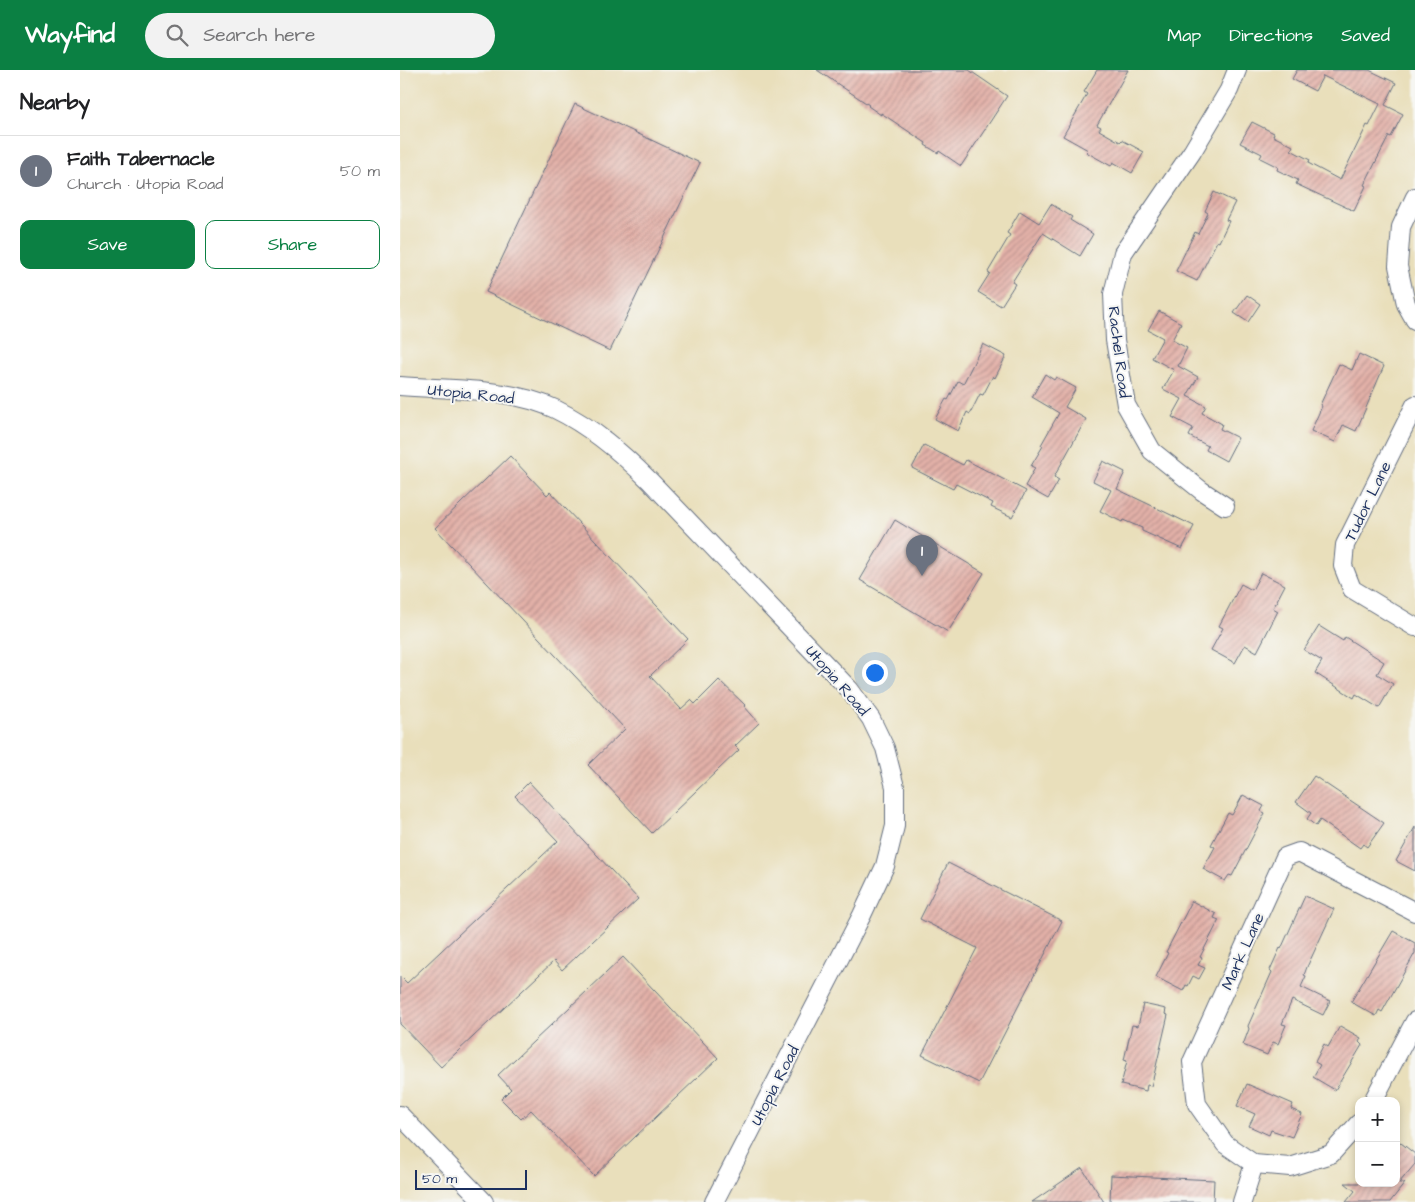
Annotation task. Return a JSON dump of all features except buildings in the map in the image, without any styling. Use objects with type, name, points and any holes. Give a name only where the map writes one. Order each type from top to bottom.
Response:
[{"type":"street","name":"Rachel Road","points":[[1225,506],[1202,491],[1152,451],[1126,405],[1115,340],[1113,294],[1123,253],[1192,152],[1230,90],[1238,70]]},
{"type":"street","points":[[1415,197],[1401,227],[1398,266],[1406,304],[1415,320]]},
{"type":"street","name":"Utopia Road","points":[[400,386],[488,392],[518,397],[554,409],[586,426],[619,450],[850,690],[871,718],[885,748],[895,787],[895,826],[885,866],[862,915],[714,1202]]},
{"type":"street","name":"Tudor Lane","points":[[1415,404],[1345,545],[1343,566],[1352,589],[1415,627]]},
{"type":"street","name":"Mark Lane","points":[[1355,1127],[1331,1154],[1290,1168],[1254,1164],[1225,1144],[1197,1104],[1192,1062],[1285,857],[1299,852],[1415,912]]},
{"type":"street","points":[[1375,1097],[1415,1021]]},
{"type":"street","points":[[400,1115],[484,1202]]},
{"type":"street","points":[[1242,1202],[1254,1164]]},
{"type":"place","name":"Faith Tabernacle","points":[[922,576]]}]
